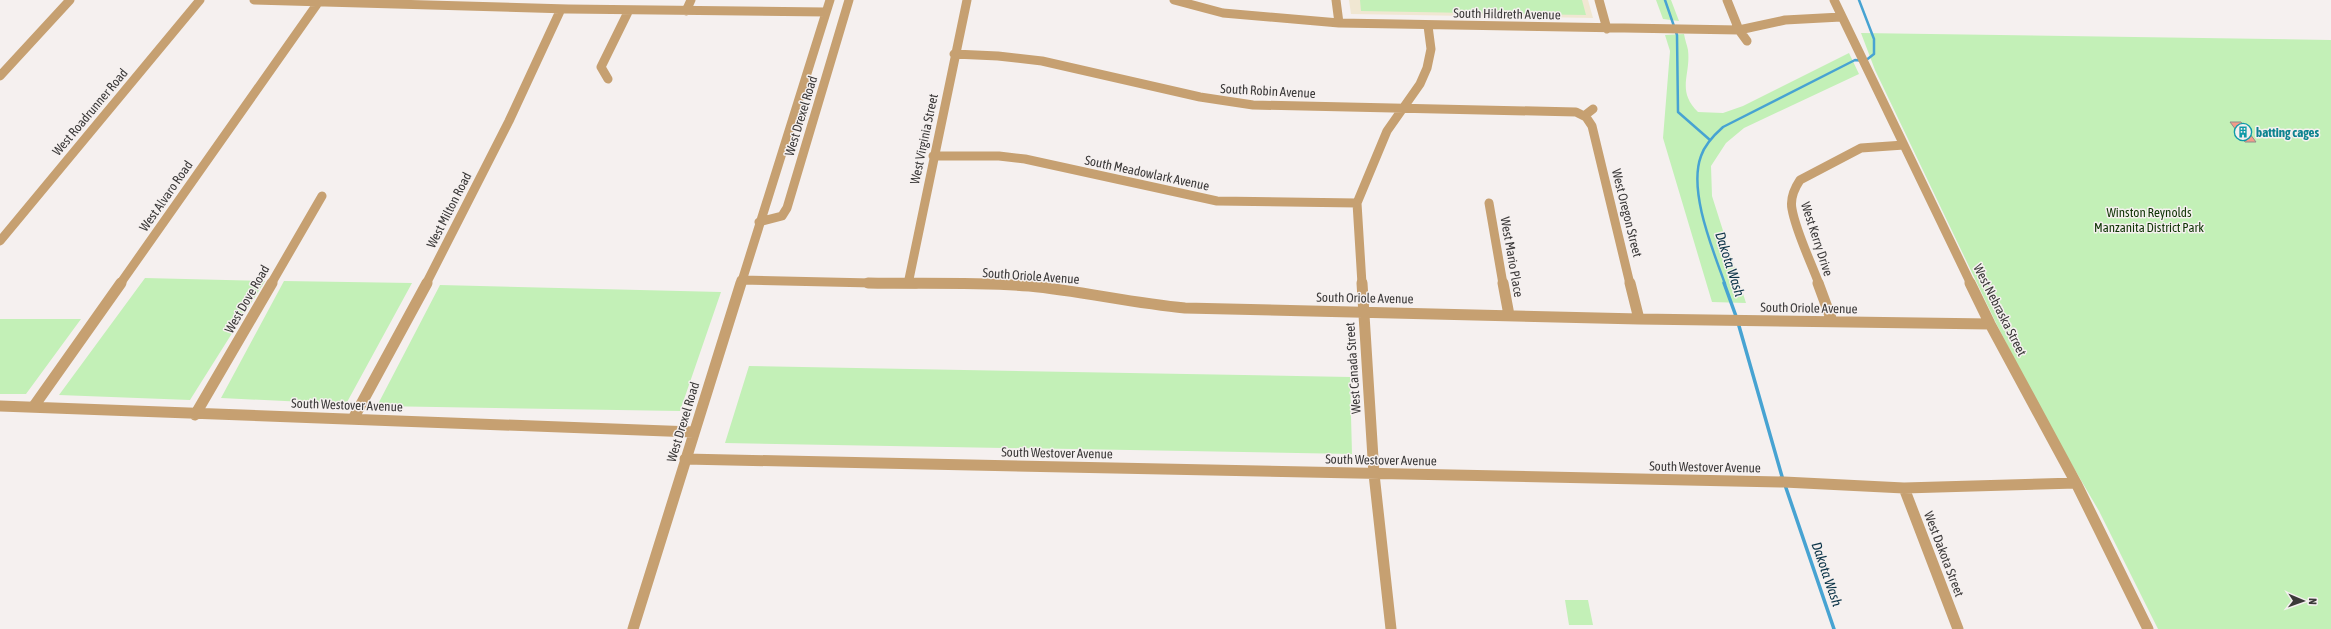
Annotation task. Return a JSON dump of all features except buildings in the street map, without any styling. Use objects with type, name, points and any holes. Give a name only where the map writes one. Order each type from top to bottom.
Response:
[{"type":"street","points":[[0,76],[70,0]]},
{"type":"street","name":"West Roadrunner Road","points":[[0,241],[200,0]]},
{"type":"street","points":[[254,0],[445,2],[564,9],[826,12]]},
{"type":"street","name":"West Milton Road","points":[[353,419],[398,339],[509,120],[539,51],[564,9],[572,0]]},
{"type":"street","points":[[686,11],[691,0]]},
{"type":"street","name":"West Drexel Road","points":[[633,629],[740,280],[830,0]]},
{"type":"street","name":"West Drexel Road","points":[[759,222],[782,216],[787,208],[849,0]]},
{"type":"street","name":"West Virginia Street","points":[[908,284],[954,54],[967,0]]},
{"type":"street","name":"South Hildreth Avenue","points":[[1174,0],[1223,12],[1338,23],[1428,26],[1739,30],[1785,20],[1841,17]]},
{"type":"street","points":[[1336,0],[1338,23]]},
{"type":"street","points":[[1599,0],[1607,29]]},
{"type":"street","points":[[1727,0],[1739,30],[1747,41]]},
{"type":"street","name":"West Nebraska Street","points":[[1834,0],[1841,17],[1865,61],[1904,146],[1990,324],[2076,483],[2148,629]]},
{"type":"street","name":"West Alvaro Road","points":[[34,406],[319,1]]},
{"type":"street","points":[[608,79],[601,67],[628,10]]},
{"type":"street","name":"West Canada Street","points":[[1391,629],[1374,474],[1362,311],[1357,203],[1378,149],[1388,131],[1420,84],[1430,58],[1428,26]]},
{"type":"street","name":"South Robin Avenue","points":[[954,54],[998,55],[1043,61],[1212,101],[1253,105],[1569,111],[1584,116]]},
{"type":"street","points":[[1584,116],[1594,109]]},
{"type":"street","name":"West Oregon Street","points":[[1584,116],[1592,126],[1639,319]]},
{"type":"street","name":"West Kerry Drive","points":[[1832,321],[1792,210],[1791,198],[1794,188],[1800,180],[1861,148],[1904,146]]},
{"type":"street","name":"South Meadowlark Avenue","points":[[933,156],[999,156],[1025,159],[1217,201],[1357,203]]},
{"type":"street","name":"West Dove Road","points":[[195,415],[322,196]]},
{"type":"street","name":"West Mario Place","points":[[1489,203],[1508,315]]},
{"type":"street","name":"South Oriole Avenue","points":[[740,280],[1027,286],[1078,291],[1144,304],[1185,308],[1362,311],[1639,319],[1736,319],[1990,324]]},
{"type":"street","name":"South Westover Avenue","points":[[0,406],[34,406],[195,415],[353,419],[693,432]]},
{"type":"street","name":"South Westover Avenue","points":[[685,459],[1784,482],[1904,488],[2076,483]]},
{"type":"street","name":"West Dakota Street","points":[[1904,488],[1958,629]]},
{"type":"shaded area","points":[[1349,0],[1588,0],[1593,18],[1351,14]]},
{"type":"green space","points":[[1360,0],[1582,0],[1586,15],[1361,11]]},
{"type":"green space","points":[[1656,0],[1671,0],[1679,21],[1663,19]]},
{"type":"green space","name":"Winston Reynolds Manzanita District Park","points":[[1861,33],[2331,40],[2331,629],[2158,629],[2099,511],[2047,422],[1997,325],[1875,70]]},
{"type":"green space","points":[[1684,34],[1688,50],[1686,90],[1691,104],[1698,112],[1723,113],[1743,106],[1849,53],[1859,74],[1744,128],[1726,143],[1711,166],[1712,196],[1746,303],[1712,302],[1663,138],[1670,51],[1665,35]]},
{"type":"green space","points":[[145,278],[265,281],[190,400],[59,395]]},
{"type":"green space","points":[[284,281],[412,283],[346,404],[221,398]]},
{"type":"green space","points":[[440,285],[721,292],[680,411],[377,406]]},
{"type":"green space","points":[[0,319],[81,319],[26,394],[0,394]]},
{"type":"green space","points":[[749,366],[1350,377],[1352,454],[725,443]]},
{"type":"green space","points":[[1565,600],[1588,600],[1593,625],[1569,625]]},
{"type":"waterway","points":[[1665,0],[1677,35],[1678,112],[1710,140]]},
{"type":"waterway","name":"Dakota Wash","points":[[1710,140],[1723,127],[1855,60],[1865,61],[1874,54],[1874,39],[1859,0]]},
{"type":"waterway","name":"Dakota Wash","points":[[1710,140],[1701,156],[1698,170],[1698,186],[1704,220],[1725,284]]},
{"type":"waterway","name":"Dakota Wash","points":[[1724,283],[1737,319],[1783,480]]},
{"type":"waterway","name":"Dakota Wash","points":[[1785,485],[1834,629]]},
{"type":"place","name":"batting cages","points":[[2243,132]]}]
